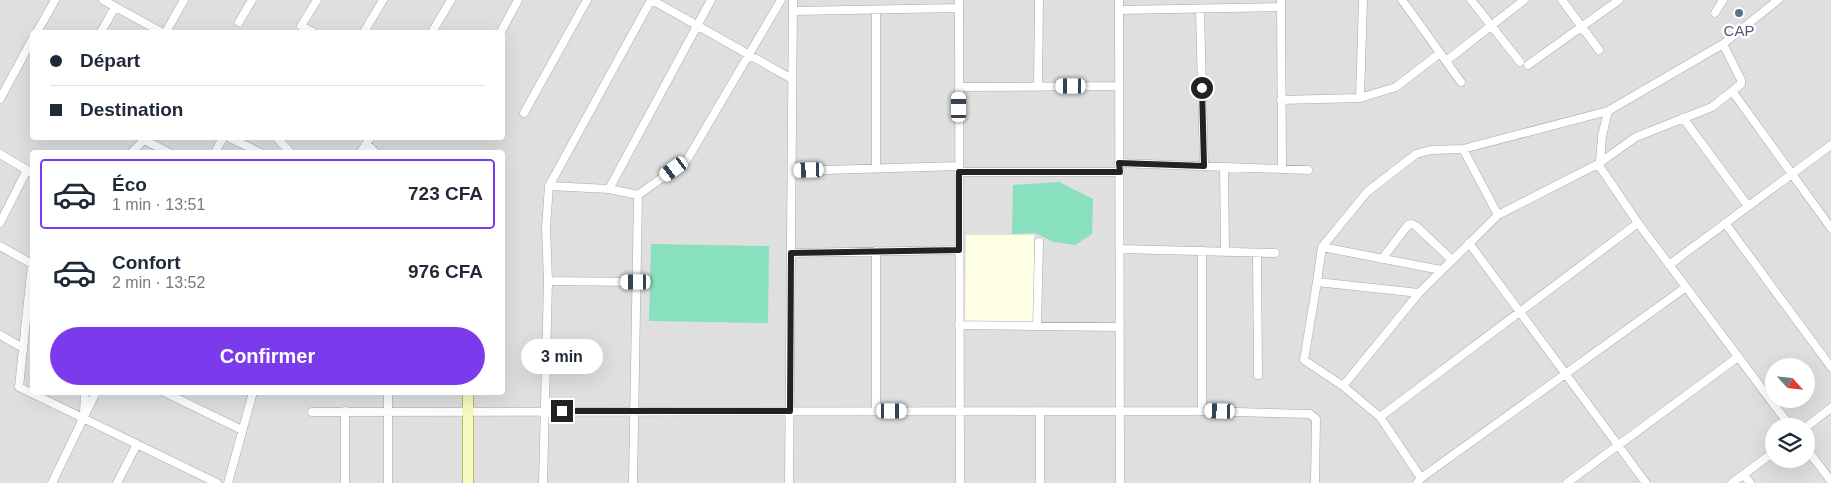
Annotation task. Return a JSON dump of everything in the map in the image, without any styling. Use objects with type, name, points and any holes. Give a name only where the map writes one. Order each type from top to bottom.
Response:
[{"type":"street","points":[[38,30],[55,0]]},
{"type":"street","points":[[103,0],[156,30]]},
{"type":"street","points":[[167,30],[184,0]]},
{"type":"street","points":[[239,22],[252,0]]},
{"type":"street","points":[[308,30],[301,26],[317,0]]},
{"type":"street","points":[[365,30],[383,0]]},
{"type":"street","points":[[433,30],[450,0]]},
{"type":"street","points":[[502,30],[518,0]]},
{"type":"street","points":[[524,113],[587,0]]},
{"type":"street","points":[[543,483],[548,281],[546,227],[549,186],[651,0],[792,79]]},
{"type":"street","points":[[609,189],[711,0]]},
{"type":"street","points":[[549,186],[609,189],[638,195],[687,160],[781,0]]},
{"type":"street","points":[[789,483],[793,0]]},
{"type":"street","points":[[1038,86],[1039,0]]},
{"type":"street","points":[[1119,0],[1120,483]]},
{"type":"street","points":[[1360,98],[1363,0]]},
{"type":"street","points":[[1402,0],[1461,82]]},
{"type":"street","points":[[1472,0],[1491,26],[1524,64],[1582,28],[1619,0]]},
{"type":"street","points":[[1446,61],[1524,0]]},
{"type":"street","points":[[1562,0],[1599,50]]},
{"type":"street","points":[[1715,14],[1723,0]]},
{"type":"street","points":[[1686,287],[1419,480],[1380,417],[1343,386],[1304,360],[1322,248],[1367,192],[1416,154],[1431,150],[1463,149],[1608,111],[1723,44],[1778,0]]},
{"type":"street","points":[[793,11],[876,10],[959,4],[960,483]]},
{"type":"street","points":[[1119,10],[1200,10],[1281,4],[1282,169]]},
{"type":"street","points":[[102,30],[115,7]]},
{"type":"street","points":[[876,10],[876,168]]},
{"type":"street","points":[[1200,10],[1204,166]]},
{"type":"street","points":[[0,99],[30,44]]},
{"type":"street","points":[[1343,386],[1419,294],[1498,214],[1599,163],[1636,137],[1712,107],[1740,84],[1741,80],[1723,44]]},
{"type":"street","points":[[1281,100],[1360,98],[1396,87],[1440,53]]},
{"type":"street","points":[[959,87],[1120,86]]},
{"type":"street","points":[[1732,91],[1831,228]]},
{"type":"street","points":[[1608,111],[1602,136],[1599,163],[1638,223],[1784,418]]},
{"type":"street","points":[[1683,118],[1748,206]]},
{"type":"street","points":[[134,150],[144,140]]},
{"type":"street","points":[[147,140],[164,150]]},
{"type":"street","points":[[234,140],[255,150]]},
{"type":"street","points":[[279,140],[288,150]]},
{"type":"street","points":[[1669,265],[1831,145]]},
{"type":"street","points":[[1463,149],[1498,214]]},
{"type":"street","points":[[0,154],[30,171],[0,223]]},
{"type":"street","points":[[1119,163],[1308,170]]},
{"type":"street","points":[[1224,167],[1225,252]]},
{"type":"street","points":[[792,171],[876,168],[1120,172]]},
{"type":"street","points":[[634,483],[638,195]]},
{"type":"street","points":[[1380,417],[1638,223]]},
{"type":"street","points":[[1725,223],[1831,367]]},
{"type":"street","points":[[1382,259],[1408,225],[1412,224],[1452,260]]},
{"type":"street","points":[[1037,326],[1038,242]]},
{"type":"street","points":[[1470,243],[1646,483]]},
{"type":"street","points":[[0,246],[30,263]]},
{"type":"street","points":[[1322,248],[1441,270]]},
{"type":"street","points":[[1120,249],[1276,253]]},
{"type":"street","points":[[791,253],[959,250]]},
{"type":"street","points":[[876,251],[876,411]]},
{"type":"street","points":[[1202,251],[1202,411]]},
{"type":"street","points":[[1257,253],[1258,376]]},
{"type":"street","points":[[548,281],[636,282]]},
{"type":"street","points":[[1317,282],[1419,294]]},
{"type":"street","points":[[30,304],[23,348],[20,387],[30,392]]},
{"type":"street","points":[[959,324],[1120,327]]},
{"type":"street","points":[[0,335],[23,348]]},
{"type":"street","points":[[1567,483],[1738,357]]},
{"type":"street","points":[[37,395],[217,483]]},
{"type":"street","points":[[84,418],[85,395]]},
{"type":"street","points":[[52,483],[95,395]]},
{"type":"street","points":[[170,395],[242,430]]},
{"type":"street","points":[[228,483],[252,395]]},
{"type":"street","points":[[388,395],[388,483]]},
{"type":"street","points":[[468,395],[468,483]]},
{"type":"street","points":[[1815,420],[1831,408]]},
{"type":"street","points":[[1040,411],[1040,483]]},
{"type":"street","points":[[312,412],[1202,411],[1310,414],[1316,419],[1315,483]]},
{"type":"street","points":[[345,412],[345,483]]},
{"type":"street","points":[[117,483],[137,444]]},
{"type":"street","points":[[1732,483],[1765,459]]},
{"type":"street","points":[[1815,460],[1831,481]]},
{"type":"street","points":[[1744,475],[1750,483]]},
{"type":"shaded area","points":[[0,0],[1831,0],[1831,483],[0,483]]},
{"type":"shaded area","points":[[966,235],[1034,235],[1034,323],[965,322]]},
{"type":"green space","points":[[1059,182],[1093,199],[1092,234],[1075,245],[1054,242],[1035,233],[1012,234],[1013,185]]},
{"type":"green space","points":[[651,244],[769,246],[768,323],[649,321]]},
{"type":"place","name":"CAP","points":[[1739,13]]},
{"type":"route","points":[[562,411],[790,411],[791,253],[959,250],[959,172],[1120,172],[1119,163],[1204,166],[1202,88]]}]
